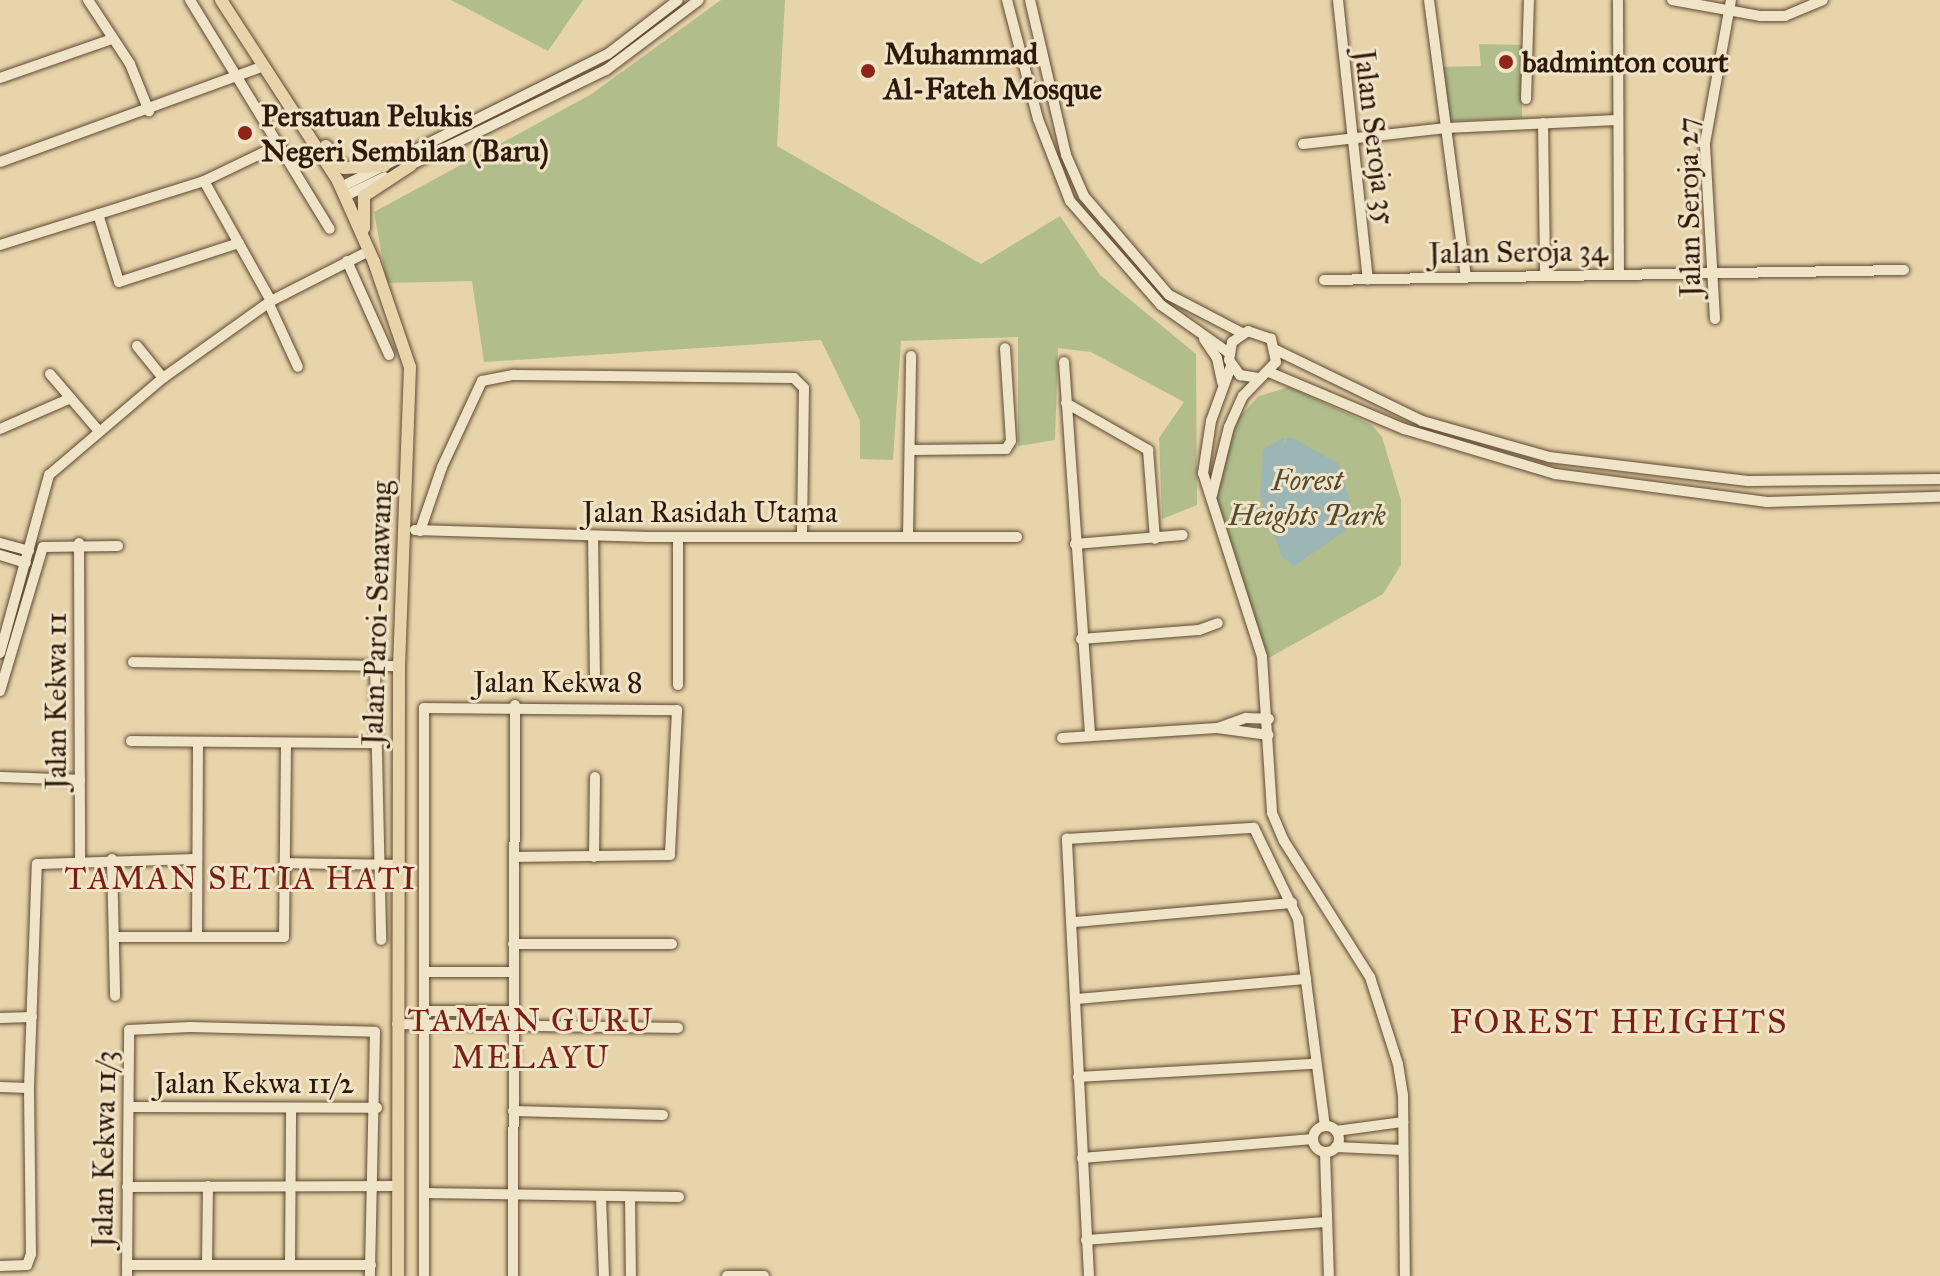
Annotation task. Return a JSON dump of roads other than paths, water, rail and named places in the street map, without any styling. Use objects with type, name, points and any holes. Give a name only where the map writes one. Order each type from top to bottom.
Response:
[{"type":"main road","name":"Jalan Paroi-Senawang","points":[[221,0],[343,191],[372,256],[410,367],[399,666],[395,1186],[398,1276]]},
{"type":"main road","points":[[293,112],[311,126],[340,166],[356,171],[384,166]]},
{"type":"main road","points":[[372,256],[363,221],[364,196],[411,165]]},
{"type":"street","points":[[88,0],[130,64],[149,111]]},
{"type":"street","points":[[190,0],[281,144],[330,229]]},
{"type":"street","points":[[343,191],[384,166],[608,54],[678,0]]},
{"type":"street","points":[[343,191],[411,165],[606,70],[699,0]]},
{"type":"street","points":[[1007,0],[1038,119],[1063,188],[1144,287],[1229,353]]},
{"type":"street","points":[[1030,0],[1066,155],[1084,196],[1169,295],[1242,333],[1261,332],[1276,350],[1422,421],[1549,457],[1748,481],[1940,479]]},
{"type":"street","name":"Jalan Seroja 35","points":[[1338,0],[1368,279]]},
{"type":"street","points":[[1429,0],[1466,277]]},
{"type":"street","points":[[1526,99],[1529,0]]},
{"type":"street","points":[[1618,0],[1619,274]]},
{"type":"street","points":[[1672,0],[1730,5],[1785,16],[1823,0]]},
{"type":"street","name":"Jalan Seroja 27","points":[[1715,319],[1705,143],[1730,5]]},
{"type":"street","points":[[0,78],[112,39]]},
{"type":"street","points":[[0,162],[239,79],[264,66]]},
{"type":"street","points":[[1303,144],[1352,141],[1446,128],[1617,120]]},
{"type":"street","points":[[1543,123],[1545,275]]},
{"type":"street","points":[[0,245],[204,181],[281,144]]},
{"type":"street","points":[[204,181],[270,302],[298,367]]},
{"type":"street","points":[[98,214],[119,282],[239,243]]},
{"type":"street","points":[[0,653],[26,563],[44,481],[98,430],[163,378],[270,302],[347,261],[372,256]]},
{"type":"street","points":[[347,261],[389,355]]},
{"type":"street","name":"Jalan Seroja 34","points":[[1324,280],[1904,270]]},
{"type":"street","points":[[1193,327],[1217,358],[1222,388]]},
{"type":"street","points":[[1242,333],[1229,353],[1231,366],[1211,421],[1203,473],[1214,517],[1262,657],[1269,719],[1272,813],[1284,841],[1379,995],[1398,1064],[1403,1122],[1405,1276]]},
{"type":"street","points":[[137,346],[163,378]]},
{"type":"street","points":[[912,450],[1006,449],[1011,441],[1005,348]]},
{"type":"street","points":[[1211,501],[1229,427],[1258,378],[1269,372],[1276,350]]},
{"type":"street","points":[[908,536],[912,450],[911,356]]},
{"type":"street","points":[[1064,362],[1090,736]]},
{"type":"street","points":[[1231,366],[1240,375],[1258,378]]},
{"type":"street","points":[[1269,372],[1404,429],[1555,474],[1767,502],[1940,497]]},
{"type":"street","points":[[50,374],[98,430]]},
{"type":"street","points":[[420,531],[442,467],[482,381],[514,375],[794,378],[804,388],[802,537]]},
{"type":"street","points":[[0,429],[71,398]]},
{"type":"street","points":[[1066,403],[1148,450],[1155,539]]},
{"type":"street","points":[[1910,500],[1940,507]]},
{"type":"street","name":"Jalan Rasidah Utama","points":[[402,530],[678,537],[1017,537]]},
{"type":"street","points":[[1075,544],[1183,535]]},
{"type":"street","points":[[593,536],[595,683]]},
{"type":"street","points":[[678,537],[678,685]]},
{"type":"street","points":[[0,543],[29,551]]},
{"type":"street","points":[[0,691],[40,551],[49,543],[118,546]]},
{"type":"street","name":"Jalan Kekwa 11","points":[[79,543],[80,859]]},
{"type":"street","points":[[0,555],[26,563]]},
{"type":"street","points":[[1081,639],[1199,630],[1218,623]]},
{"type":"street","points":[[133,662],[399,666]]},
{"type":"street","points":[[375,666],[381,940]]},
{"type":"street","points":[[513,1276],[515,705]]},
{"type":"street","name":"Jalan Kekwa 8","points":[[425,972],[424,708],[515,705],[677,710],[670,855],[514,857]]},
{"type":"street","points":[[1217,728],[1246,718],[1269,719]]},
{"type":"street","points":[[1062,738],[1217,728],[1269,735]]},
{"type":"street","points":[[131,741],[377,743]]},
{"type":"street","points":[[197,937],[198,742]]},
{"type":"street","points":[[114,937],[284,937],[286,743]]},
{"type":"street","points":[[0,777],[80,780]]},
{"type":"street","points":[[594,857],[595,777]]},
{"type":"street","points":[[1089,1276],[1078,1077],[1074,922],[1067,839],[1254,828],[1292,903],[1306,979],[1314,1064],[1325,1126]]},
{"type":"street","points":[[112,859],[115,996]]},
{"type":"street","points":[[0,1266],[27,1265],[35,877],[43,860],[197,859]]},
{"type":"street","points":[[285,863],[398,865]]},
{"type":"street","points":[[1074,922],[1292,903]]},
{"type":"street","points":[[513,944],[672,944]]},
{"type":"street","points":[[424,1276],[425,972],[513,972]]},
{"type":"street","points":[[1076,999],[1306,979]]},
{"type":"street","points":[[425,1011],[513,1011]]},
{"type":"street","points":[[0,1018],[32,1017]]},
{"type":"street","points":[[397,1024],[678,1028]]},
{"type":"street","name":"Jalan Kekwa 11/3","points":[[127,1270],[129,1030],[370,1030],[377,1037],[377,1108]]},
{"type":"street","points":[[1078,1077],[1314,1064]]},
{"type":"street","points":[[0,1087],[29,1088]]},
{"type":"street","name":"Jalan Kekwa 11/2","points":[[130,1107],[377,1108]]},
{"type":"street","points":[[290,1265],[291,1108]]},
{"type":"street","points":[[127,1270],[207,1265],[290,1265],[370,1270],[377,1108]]},
{"type":"street","points":[[513,1111],[663,1115]]},
{"type":"street","points":[[1325,1126],[1336,1131],[1403,1122]]},
{"type":"street","points":[[1082,1158],[1313,1139],[1325,1126]]},
{"type":"street","points":[[1336,1131],[1336,1147]]},
{"type":"street","points":[[1313,1139],[1325,1152],[1323,1222],[1329,1276]]},
{"type":"street","points":[[1325,1152],[1336,1147],[1403,1150]]},
{"type":"street","points":[[207,1265],[208,1186]]},
{"type":"street","points":[[127,1187],[395,1186]]},
{"type":"street","points":[[424,1193],[679,1197]]},
{"type":"street","points":[[630,1197],[631,1276]]},
{"type":"street","points":[[601,1198],[604,1276]]},
{"type":"street","points":[[1086,1240],[1323,1222]]},
{"type":"street","points":[[727,1276],[764,1276]]},
{"type":"water","points":[[1285,437],[1281,450],[1288,437],[1339,464],[1352,510],[1345,531],[1294,566],[1282,557],[1260,496],[1263,449]]},
{"type":"place","name":"badminton court","points":[[1506,62]]},
{"type":"place","name":"Muhammad Al-Fateh Mosque","points":[[868,71]]},
{"type":"place","name":"Persatuan Pelukis Negeri Sembilan (Baru)","points":[[245,133]]},
{"type":"district","name":"TAMAN SETIA HATI","points":[[241,879]]},
{"type":"district","name":"FOREST HEIGHTS","points":[[1619,1022]]},
{"type":"district","name":"TAMAN GURU MELAYU","points":[[531,1040]]},
{"type":"park label","name":"Forest Heights Park","points":[[1307,497]]}]
